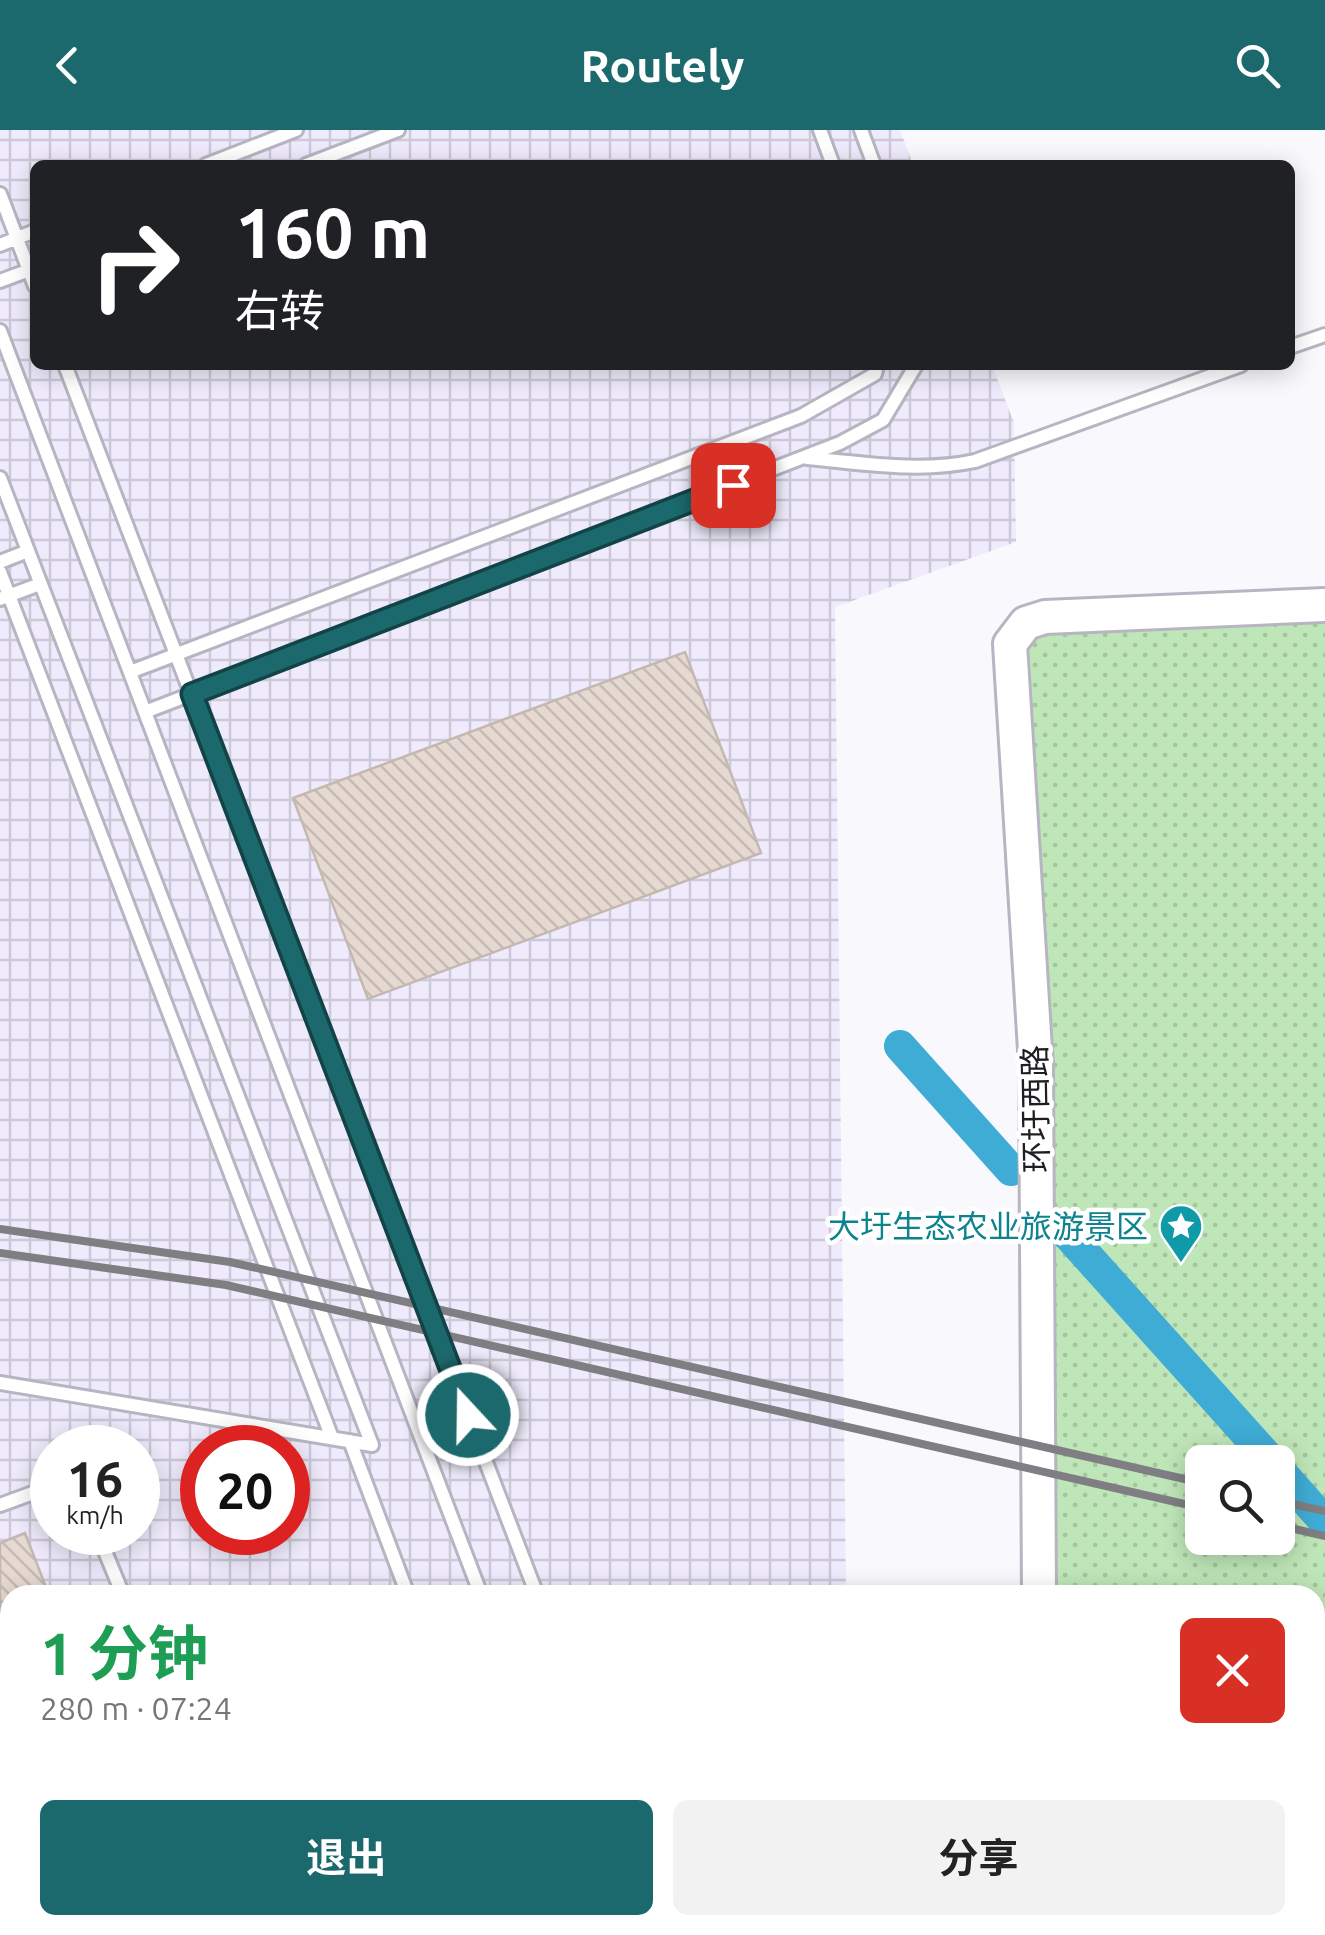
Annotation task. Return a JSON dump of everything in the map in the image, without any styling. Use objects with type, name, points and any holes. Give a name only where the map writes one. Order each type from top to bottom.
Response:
[{"type":"street","name":"环圩西路","points":[[1039,1585],[1036,1066],[1009,652],[1012,639],[1020,627],[1045,617],[1325,605]]},
{"type":"lane","points":[[219,160],[296,130]]},
{"type":"lane","points":[[319,160],[398,130]]},
{"type":"lane","points":[[820,130],[831,160]]},
{"type":"lane","points":[[861,130],[872,160]]},
{"type":"lane","points":[[0,194],[30,265]]},
{"type":"lane","points":[[0,245],[30,234]]},
{"type":"lane","points":[[0,280],[30,270]]},
{"type":"lane","points":[[0,331],[476,1585]]},
{"type":"lane","points":[[1295,345],[1325,335]]},
{"type":"lane","points":[[68,370],[533,1585]]},
{"type":"lane","points":[[130,672],[801,416],[876,370]]},
{"type":"lane","points":[[145,712],[840,444],[883,420],[913,370]]},
{"type":"lane","points":[[805,458],[945,468],[975,461],[1227,370]]},
{"type":"lane","points":[[0,478],[372,1445],[0,1383]]},
{"type":"lane","points":[[0,562],[28,552]]},
{"type":"lane","points":[[0,572],[5,598],[332,1438]]},
{"type":"lane","points":[[5,598],[40,584]]},
{"type":"lane","points":[[350,1441],[404,1585]]},
{"type":"lane","points":[[0,1506],[30,1494]]},
{"type":"lane","points":[[106,1555],[119,1585]]},
{"type":"shaded area","points":[[0,130],[900,130],[911,160],[30,160],[30,370],[994,370],[1014,423],[1016,542],[835,607],[846,1585],[0,1585]]},
{"type":"green space","name":"大圩生态农业旅游景区","points":[[1325,605],[1325,1585],[1039,1585],[1016,633]]},
{"type":"building","points":[[685,652],[761,853],[368,999],[293,798]]},
{"type":"building","points":[[25,1533],[30,1555],[34,1555],[45,1585],[0,1585],[0,1543]]},
{"type":"waterway","points":[[900,1046],[1011,1170]]},
{"type":"waterway","points":[[1062,1228],[1257,1445]]},
{"type":"waterway","points":[[1295,1488],[1325,1522]]},
{"type":"railway","points":[[0,1229],[230,1262],[1185,1479]]},
{"type":"railway","points":[[0,1253],[226,1285],[1185,1504]]},
{"type":"railway","points":[[1295,1505],[1325,1511]]},
{"type":"railway","points":[[1295,1529],[1325,1536]]},
{"type":"place","name":"大圩生态农业旅游景区","points":[[1181,1264]]},
{"type":"route","points":[[468,1415],[192,694],[733,485]]}]
